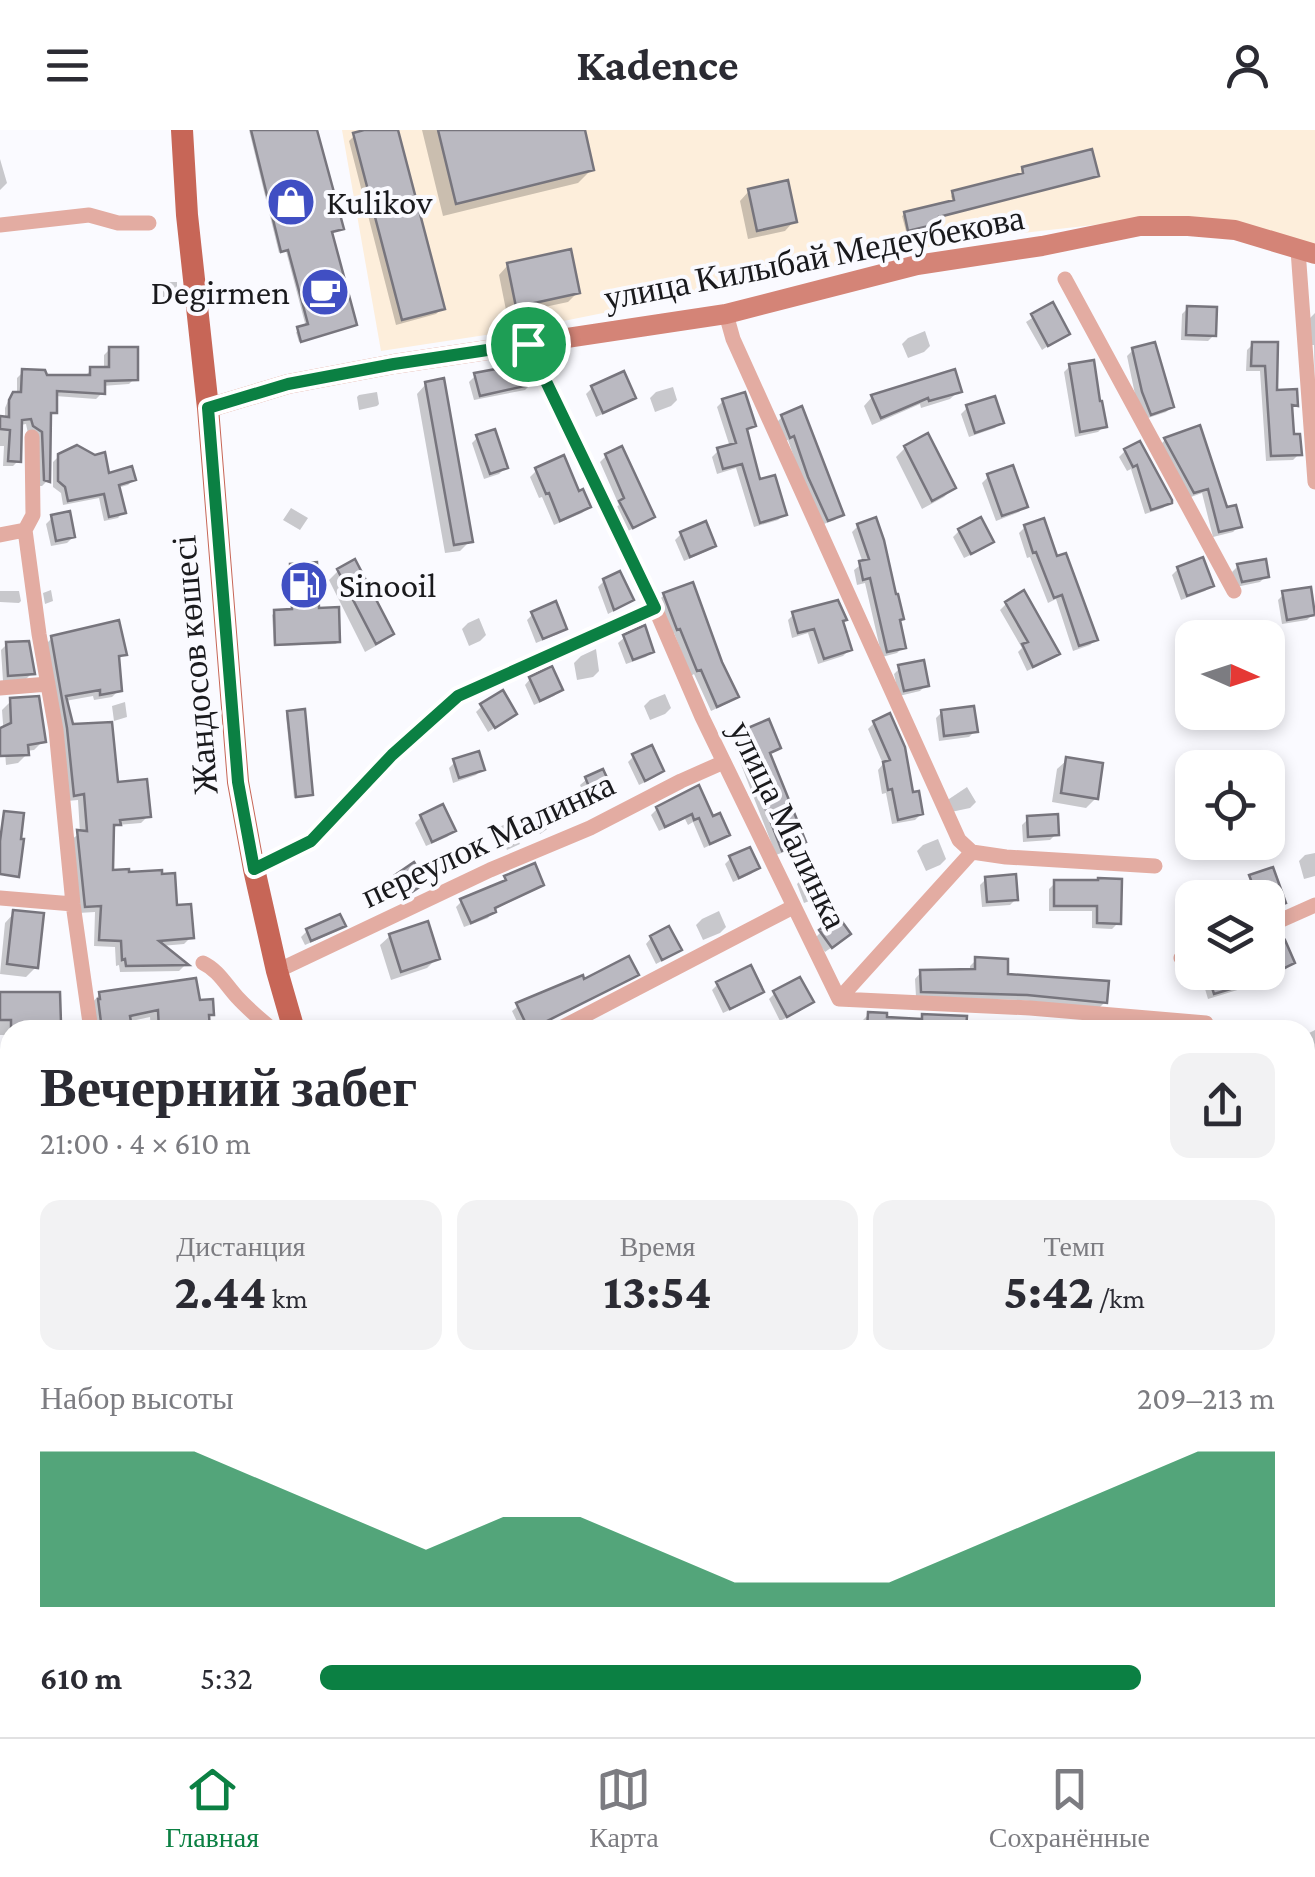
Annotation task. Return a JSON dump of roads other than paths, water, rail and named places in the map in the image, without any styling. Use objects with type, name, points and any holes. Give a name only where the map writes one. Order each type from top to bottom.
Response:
[{"type":"main road","name":"Жандосов көшесі","points":[[182,130],[238,782],[254,869],[291,1020]]},
{"type":"main road","name":"улица Килыбай Медеубекова","points":[[208,408],[288,384],[394,364],[726,314],[917,265],[1140,226],[1235,230],[1307,252]]},
{"type":"street","points":[[0,225],[89,215],[118,223],[149,223]]},
{"type":"street","points":[[1307,252],[1315,482]]},
{"type":"street","points":[[1065,279],[1234,592]]},
{"type":"street","points":[[726,314],[733,339],[959,840],[972,852],[1006,857],[1155,866]]},
{"type":"street","name":"улица Малинка","points":[[528,344],[839,999]]},
{"type":"street","points":[[32,436],[33,515],[25,530],[56,730],[73,904],[90,1020]]},
{"type":"street","points":[[0,535],[25,530]]},
{"type":"street","points":[[254,869],[311,841],[392,755],[458,696],[655,608]]},
{"type":"street","points":[[0,688],[48,684]]},
{"type":"street","name":"переулок Малинка","points":[[277,971],[490,870],[590,828],[724,762]]},
{"type":"street","points":[[839,999],[972,852]]},
{"type":"street","points":[[0,898],[73,904]]},
{"type":"street","points":[[1285,919],[1315,906]]},
{"type":"street","points":[[576,1020],[793,907]]},
{"type":"street","points":[[203,964],[219,974],[262,1020]]},
{"type":"street","points":[[839,999],[1030,1008],[1171,1020]]},
{"type":"place","name":"Kulikov","points":[[291,202]]},
{"type":"place","name":"Degirmen","points":[[325,292]]},
{"type":"place","name":"Sinooil","points":[[304,585]]}]
